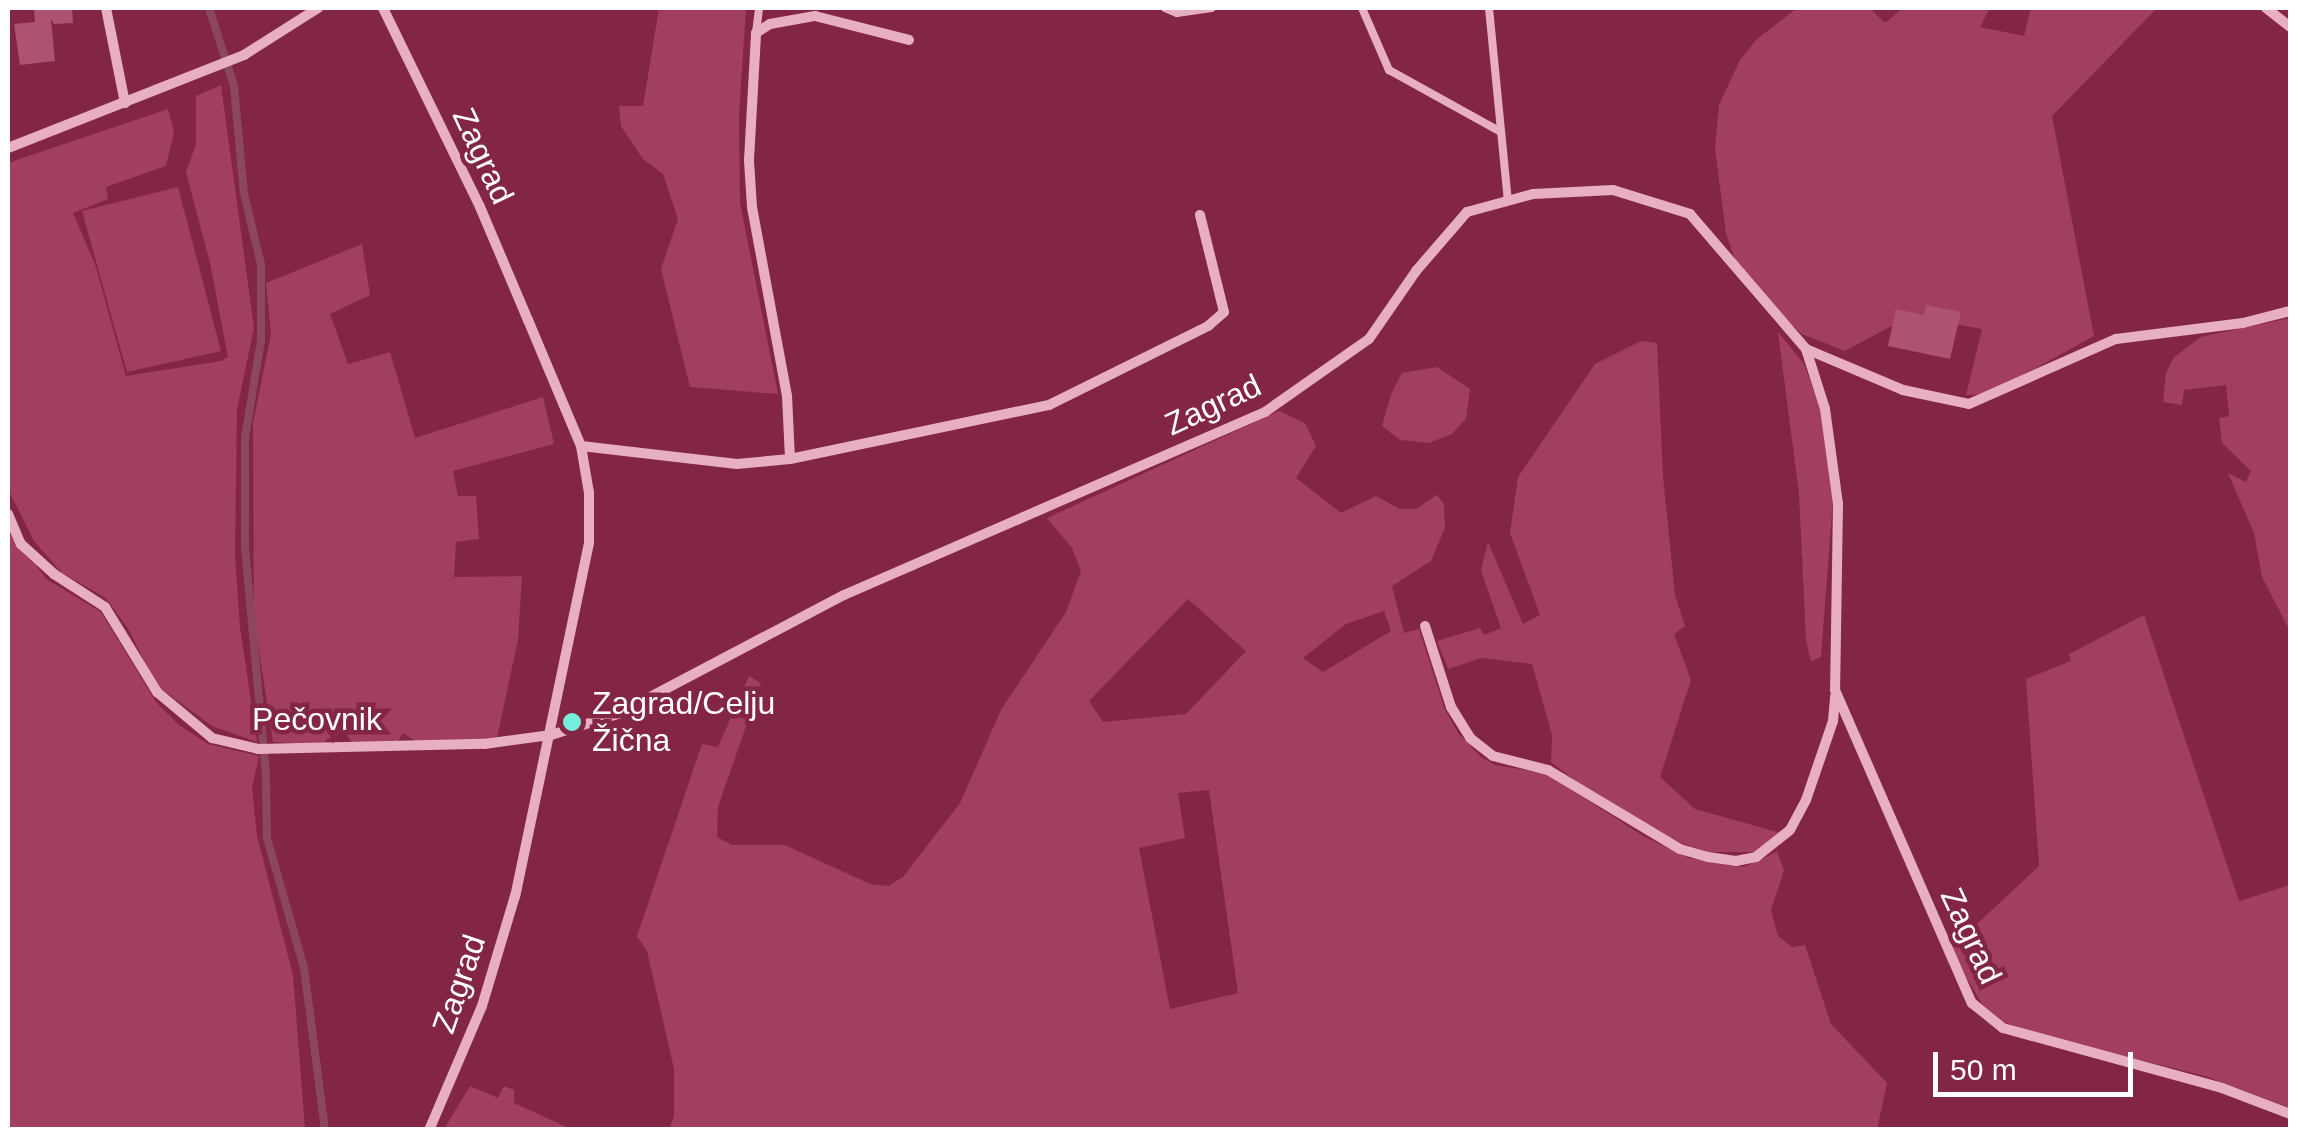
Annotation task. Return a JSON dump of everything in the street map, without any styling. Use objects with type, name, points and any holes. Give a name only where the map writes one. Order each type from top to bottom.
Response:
[{"type":"street","points":[[106,8],[125,103]]},
{"type":"street","points":[[8,148],[244,55],[318,8]]},
{"type":"street","name":"Zagrad","points":[[383,8],[480,207],[581,446],[588,494],[589,544],[515,896],[482,1006],[429,1130]]},
{"type":"street","points":[[2266,8],[2290,27]]},
{"type":"street","points":[[790,459],[787,396],[752,207],[749,160],[756,33],[770,24],[815,16],[909,40]]},
{"type":"street","name":"Zagrad","points":[[551,735],[618,714],[844,594],[1266,412],[1369,339],[1416,271],[1467,212],[1533,194],[1613,190],[1690,214],[1746,285],[1806,350],[1903,390],[1969,404],[2116,339],[2243,322],[2290,310]]},
{"type":"street","points":[[581,446],[736,464],[790,459],[1049,405],[1208,326],[1224,312],[1200,215]]},
{"type":"street","name":"Zagrad","points":[[1426,626],[1451,707],[1470,738],[1493,756],[1548,770],[1680,849],[1736,861],[1756,857],[1790,830],[1806,800],[1833,722],[1838,504],[1825,410],[1806,350]]},
{"type":"street","name":"Pečovnik","points":[[8,514],[21,544],[54,574],[104,607],[158,692],[181,716],[212,738],[258,749],[484,744],[551,735]]},
{"type":"street","name":"Zagrad","points":[[1835,690],[1972,1003],[2003,1028],[2066,1049],[2222,1088],[2290,1114]]},
{"type":"lane","points":[[756,33],[759,8]]},
{"type":"lane","points":[[1165,8],[1177,13],[1212,8]]},
{"type":"lane","points":[[1362,8],[1389,70],[1501,132]]},
{"type":"lane","points":[[1489,8],[1508,201]]},
{"type":"shaded area","points":[[659,8],[746,8],[739,116],[740,203],[778,394],[690,387],[661,269],[678,219],[663,174],[643,159],[621,126],[619,106],[643,106]]},
{"type":"shaded area","points":[[1797,8],[1870,8],[1885,23],[1903,8],[1990,8],[1980,27],[2024,36],[2031,8],[2157,8],[2052,116],[2094,336],[1989,394],[1966,395],[1982,329],[1910,316],[1845,351],[1802,334],[1768,302],[1736,262],[1726,234],[1715,148],[1719,105],[1740,60],[1757,39]]},
{"type":"shaded area","points":[[221,85],[254,328],[237,409],[235,556],[240,627],[257,742],[212,726],[156,685],[129,630],[106,598],[62,573],[34,541],[8,489],[8,163],[168,109],[174,132],[166,166],[106,187],[108,199],[73,213],[96,267],[126,376],[221,361],[228,357],[210,263],[186,172],[196,144],[196,96]]},
{"type":"shaded area","points":[[178,187],[221,351],[127,372],[82,211]]},
{"type":"shaded area","points":[[362,244],[370,295],[330,314],[348,364],[390,352],[415,438],[543,397],[554,444],[453,471],[458,496],[476,496],[479,539],[456,542],[454,577],[522,576],[518,640],[495,747],[426,748],[403,733],[394,748],[372,749],[351,741],[344,731],[326,740],[325,745],[273,742],[254,618],[253,423],[271,334],[266,283]]},
{"type":"shaded area","points":[[2290,318],[2290,631],[2262,577],[2254,533],[2228,473],[2246,482],[2251,471],[2222,443],[2219,418],[2229,416],[2226,385],[2184,390],[2182,405],[2163,402],[2166,373],[2174,357],[2201,337]]},
{"type":"shaded area","points":[[1778,332],[1804,364],[1820,408],[1833,500],[1821,657],[1811,661],[1806,640],[1799,494]]},
{"type":"shaded area","points":[[1641,341],[1657,343],[1663,476],[1675,595],[1685,626],[1674,634],[1691,680],[1660,777],[1695,809],[1781,833],[1756,852],[1707,852],[1679,842],[1592,793],[1551,762],[1552,735],[1532,664],[1481,658],[1448,669],[1437,641],[1480,628],[1484,635],[1501,628],[1481,570],[1488,542],[1523,624],[1540,615],[1510,533],[1518,477],[1595,364]]},
{"type":"shaded area","points":[[1437,367],[1470,389],[1466,418],[1452,434],[1429,443],[1400,440],[1382,426],[1391,394],[1402,373]]},
{"type":"shaded area","points":[[1279,411],[1305,423],[1316,446],[1296,478],[1341,513],[1376,496],[1400,509],[1416,509],[1437,495],[1444,504],[1445,528],[1431,561],[1392,586],[1404,633],[1419,629],[1445,710],[1458,733],[1481,757],[1495,765],[1545,773],[1645,837],[1689,858],[1744,867],[1777,852],[1784,870],[1771,910],[1778,936],[1792,947],[1805,945],[1831,1024],[1887,1083],[1877,1130],[669,1129],[674,1116],[674,1069],[647,951],[637,936],[702,744],[718,747],[749,676],[761,683],[718,807],[717,837],[732,845],[785,845],[870,884],[888,886],[903,877],[960,803],[1001,710],[1066,612],[1081,571],[1072,548],[1047,518]],"holes":[[[1188,599],[1246,651],[1186,714],[1103,722],[1089,701]],[[1384,611],[1391,631],[1323,672],[1303,658],[1346,624]],[[1209,790],[1238,993],[1170,1009],[1139,848],[1185,838],[1178,793]]]},
{"type":"shaded area","points":[[8,525],[46,579],[101,612],[156,702],[179,725],[208,744],[259,756],[252,788],[257,836],[293,975],[305,1129],[8,1129]]},
{"type":"shaded area","points":[[2144,615],[2239,901],[2290,885],[2290,1108],[2205,1076],[2038,1035],[2002,1021],[1982,1004],[1950,949],[2039,866],[2026,679],[2071,661],[2069,654]]},
{"type":"shaded area","points":[[470,1086],[498,1098],[504,1086],[514,1090],[514,1103],[571,1129],[444,1129]]},
{"type":"building","points":[[34,8],[72,8],[73,23],[54,24],[51,19],[55,61],[20,65],[14,24],[35,22]]},
{"type":"building","points":[[1926,305],[1961,312],[1950,359],[1888,346],[1896,309],[1924,315]]},
{"type":"waterway","points":[[209,8],[234,86],[244,193],[261,265],[261,340],[245,438],[245,548],[266,776],[267,838],[304,968],[325,1130]]},
{"type":"place","name":"Zagrad/Celju Žična","points":[[572,722]]}]
